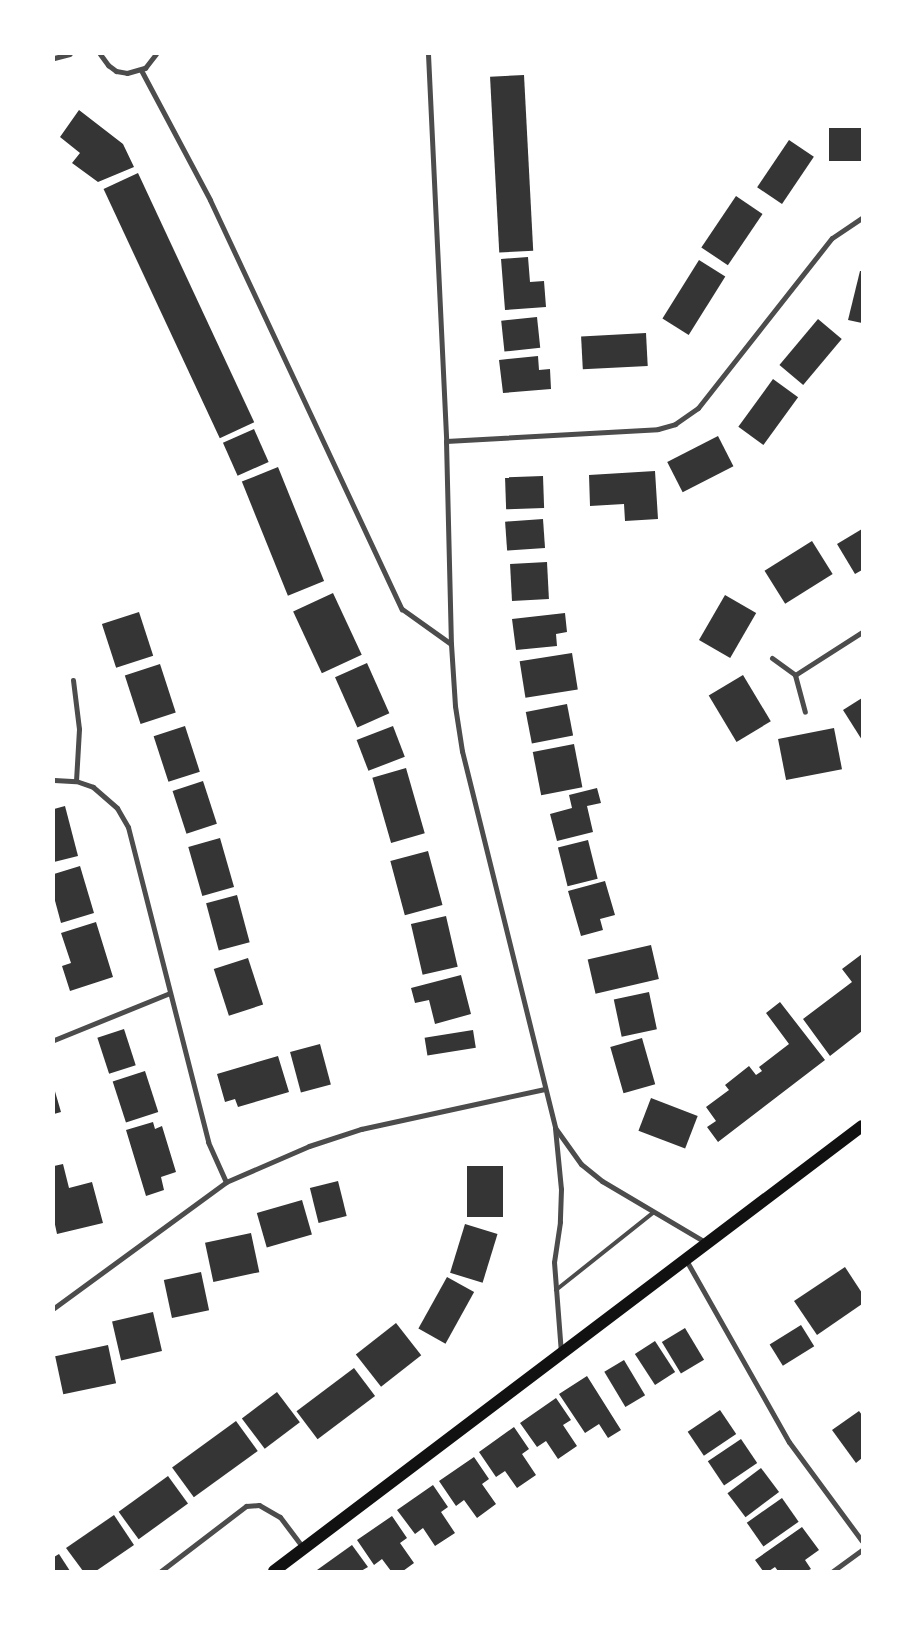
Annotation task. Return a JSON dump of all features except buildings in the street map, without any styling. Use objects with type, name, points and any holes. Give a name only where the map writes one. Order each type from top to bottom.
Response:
[{"type":"main road","points":[[274,1571],[862,1126]]},
{"type":"street","points":[[54,58],[70,54]]},
{"type":"street","points":[[100,54],[108,65],[116,71],[127,73],[141,70],[154,59],[156,54]]},
{"type":"street","points":[[428,54],[446,441],[451,644],[455,706],[462,751],[555,1128],[561,1189],[560,1222],[554,1262],[561,1355]]},
{"type":"street","points":[[141,70],[210,200],[402,609],[451,644]]},
{"type":"street","points":[[446,441],[658,429],[675,424],[698,408],[832,238],[862,218]]},
{"type":"street","points":[[795,675],[862,632]]},
{"type":"street","points":[[772,658],[795,675],[805,712]]},
{"type":"street","points":[[73,680],[79,730],[76,781]]},
{"type":"street","points":[[54,780],[76,781],[93,787],[117,808],[128,827],[208,1142],[226,1182]]},
{"type":"street","points":[[54,1040],[170,993]]},
{"type":"street","points":[[54,1308],[226,1182],[309,1146],[361,1129],[545,1089]]},
{"type":"street","points":[[555,1128],[581,1164],[609,1185],[708,1243]]},
{"type":"street","points":[[686,1259],[789,1442],[862,1541]]},
{"type":"street","points":[[161,1571],[246,1506],[259,1505],[280,1517],[304,1549]]},
{"type":"street","points":[[833,1571],[862,1550]]},
{"type":"lane","points":[[556,1290],[654,1212]]}]
